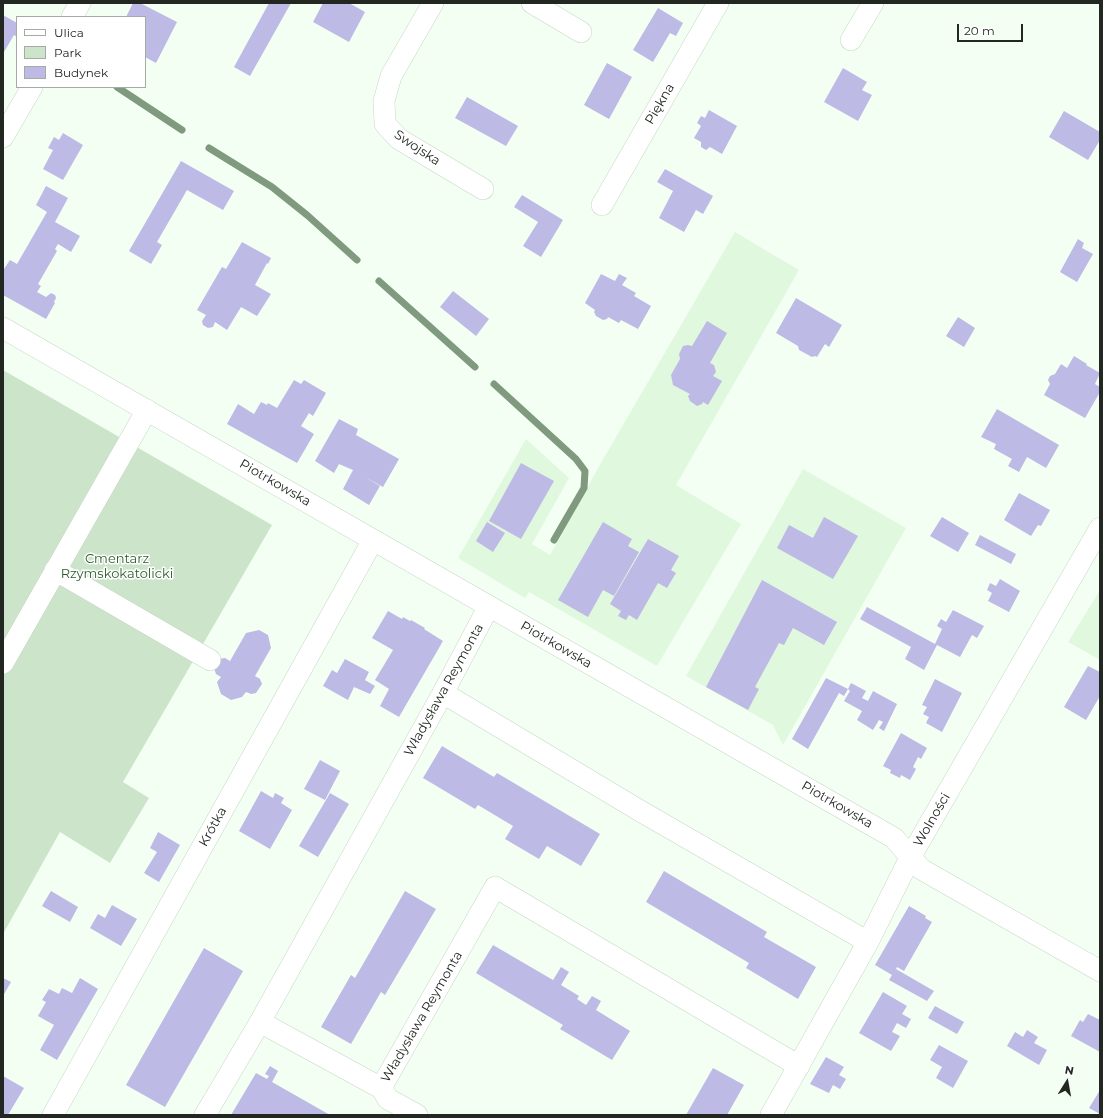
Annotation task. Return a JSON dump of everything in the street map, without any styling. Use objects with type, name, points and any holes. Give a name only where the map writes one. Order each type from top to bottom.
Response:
[{"type":"street","points":[[73,16],[80,3]]},
{"type":"street","name":"Swojska","points":[[433,3],[392,76],[384,101],[385,124],[399,139],[483,189]]},
{"type":"street","points":[[532,3],[580,32]]},
{"type":"street","name":"Piękna","points":[[602,205],[718,3]]},
{"type":"street","points":[[851,40],[873,3]]},
{"type":"street","points":[[3,137],[31,88]]},
{"type":"street","name":"Piotrkowska","points":[[3,328],[894,838],[921,869],[1100,971]]},
{"type":"street","points":[[3,662],[147,410]]},
{"type":"street","name":"Wolności","points":[[771,1115],[868,942],[911,856],[1098,536]]},
{"type":"street","name":"Krótka","points":[[53,1115],[373,540]]},
{"type":"street","points":[[55,570],[210,660]]},
{"type":"street","name":"Władysława Reymonta","points":[[489,606],[443,693],[260,1022],[381,1088],[495,887],[799,1066]]},
{"type":"street","points":[[443,693],[642,812],[868,942]]},
{"type":"street","points":[[205,1115],[260,1022]]},
{"type":"street","points":[[381,1088],[388,1099],[417,1115]]},
{"type":"shaded area","points":[[735,232],[799,270],[676,485],[741,524],[657,666],[529,592],[525,598],[458,558],[526,439],[569,478],[532,544],[550,555],[602,461]]},
{"type":"shaded area","points":[[803,469],[906,528],[783,745],[773,725],[686,676]]},
{"type":"shaded area","points":[[1100,590],[1100,660],[1068,642]]},
{"type":"green space","name":"Cmentarz Rzymskokatolicki","points":[[3,370],[272,525],[123,782],[149,798],[110,863],[60,832],[3,934]]},
{"type":"building","points":[[133,3],[140,3],[177,22],[156,63],[146,58],[146,16],[126,16]]},
{"type":"building","points":[[269,3],[291,3],[250,76],[234,67]]},
{"type":"building","points":[[323,3],[349,3],[365,12],[349,42],[313,22]]},
{"type":"building","points":[[658,8],[683,23],[676,36],[670,33],[653,62],[633,50]]},
{"type":"building","points":[[3,15],[16,22],[16,36],[14,35],[4,52]]},
{"type":"building","points":[[607,63],[632,77],[609,119],[584,105]]},
{"type":"building","points":[[843,68],[867,82],[862,90],[872,95],[858,121],[824,102]]},
{"type":"building","points":[[467,97],[518,126],[506,146],[455,118]]},
{"type":"building","points":[[709,110],[737,126],[722,154],[710,147],[706,150],[701,147],[701,142],[694,138],[701,126],[697,123],[701,116],[705,118]]},
{"type":"building","points":[[1064,111],[1100,132],[1100,140],[1088,160],[1049,137]]},
{"type":"building","points":[[63,133],[83,145],[63,180],[43,169],[53,150],[48,148],[54,137],[59,140]]},
{"type":"building","points":[[181,161],[234,191],[223,210],[187,190],[157,242],[162,245],[151,264],[129,251]]},
{"type":"building","points":[[665,169],[713,196],[703,214],[696,210],[684,232],[659,218],[673,191],[657,182]]},
{"type":"building","points":[[46,186],[68,198],[55,222],[80,236],[71,252],[58,244],[55,249],[57,251],[38,284],[41,286],[37,292],[46,297],[51,293],[55,295],[56,298],[55,303],[46,319],[3,295],[3,268],[4,269],[10,260],[17,264],[47,212],[36,205]]},
{"type":"building","points":[[522,195],[563,220],[541,257],[523,246],[538,222],[514,207]]},
{"type":"building","points":[[1078,239],[1084,243],[1082,248],[1093,254],[1077,282],[1060,272]]},
{"type":"building","points":[[242,242],[271,258],[255,285],[271,294],[257,316],[241,307],[227,330],[215,322],[213,327],[208,328],[203,325],[202,321],[206,315],[197,310],[222,267],[226,269]]},
{"type":"building","points":[[601,274],[615,281],[619,274],[627,278],[622,285],[636,293],[634,296],[651,306],[638,329],[621,320],[619,323],[608,317],[607,319],[603,320],[596,316],[594,312],[595,310],[585,303]]},
{"type":"building","points":[[453,291],[489,319],[476,336],[440,307]]},
{"type":"building","points":[[796,298],[842,325],[829,347],[825,344],[817,357],[812,357],[799,350],[798,346],[776,333]]},
{"type":"building","points":[[958,317],[975,328],[964,347],[946,336]]},
{"type":"building","points":[[707,321],[727,333],[710,363],[714,365],[716,372],[713,376],[722,381],[708,405],[703,402],[697,406],[690,401],[688,396],[690,394],[673,385],[671,375],[680,359],[679,354],[683,346],[692,346]]},
{"type":"building","points":[[1074,356],[1100,373],[1095,384],[1100,387],[1100,392],[1085,418],[1044,395],[1050,384],[1048,380],[1050,376],[1055,374],[1061,364],[1067,368]]},
{"type":"building","points":[[294,380],[301,384],[304,380],[326,393],[313,416],[309,413],[301,426],[314,434],[297,463],[227,424],[238,404],[254,414],[261,402],[267,405],[268,403],[277,408]]},
{"type":"building","points":[[997,409],[1059,445],[1046,468],[1027,457],[1019,472],[1008,466],[1012,459],[994,449],[996,444],[981,437]]},
{"type":"building","points":[[339,419],[358,429],[356,435],[399,459],[383,487],[365,477],[380,486],[369,505],[343,489],[353,470],[339,464],[334,473],[315,461]]},
{"type":"building","points":[[521,463],[554,481],[521,539],[489,521]]},
{"type":"building","points":[[1019,493],[1050,510],[1041,526],[1038,525],[1031,536],[1004,520]]},
{"type":"building","points":[[824,517],[858,536],[833,579],[777,548],[789,525],[813,538]]},
{"type":"building","points":[[942,517],[969,533],[958,552],[930,536]]},
{"type":"building","points":[[487,522],[505,533],[493,552],[476,541]]},
{"type":"building","points":[[603,522],[632,539],[628,546],[639,552],[614,596],[603,590],[588,617],[558,600]]},
{"type":"building","points":[[980,535],[1016,554],[1011,564],[975,545]]},
{"type":"building","points":[[648,539],[679,556],[671,570],[676,573],[667,588],[658,583],[637,620],[629,615],[626,620],[618,616],[621,611],[610,604]]},
{"type":"building","points":[[1000,579],[1020,591],[1009,612],[988,601],[992,593],[987,590],[990,583],[996,586]]},
{"type":"building","points":[[762,580],[837,622],[824,645],[793,628],[784,645],[779,643],[755,687],[759,689],[748,710],[706,687]]},
{"type":"building","points":[[867,607],[935,644],[942,629],[937,626],[941,619],[946,622],[953,610],[984,626],[977,638],[972,635],[960,657],[937,645],[924,670],[905,659],[911,647],[860,619]]},
{"type":"building","points":[[388,611],[402,619],[403,617],[410,621],[411,620],[443,641],[399,717],[380,706],[389,689],[375,680],[393,650],[372,638]]},
{"type":"building","points":[[259,630],[268,635],[271,648],[255,676],[260,679],[262,684],[256,693],[251,694],[246,692],[242,697],[231,700],[221,694],[217,682],[221,677],[216,674],[214,668],[219,659],[225,658],[230,661],[246,633]]},
{"type":"building","points":[[345,659],[369,672],[365,680],[375,686],[370,694],[354,687],[348,700],[323,686],[332,670],[337,673]]},
{"type":"building","points":[[1088,666],[1100,672],[1100,696],[1086,720],[1064,707]]},
{"type":"building","points":[[826,678],[848,689],[844,696],[839,693],[808,749],[792,739]]},
{"type":"building","points":[[935,679],[962,693],[942,732],[926,723],[929,717],[923,714],[927,707],[922,705]]},
{"type":"building","points":[[851,683],[866,691],[862,698],[868,701],[873,691],[897,704],[884,731],[879,728],[883,722],[879,720],[873,730],[857,720],[862,711],[844,701],[850,691],[848,689]]},
{"type":"building","points":[[901,733],[927,748],[921,759],[918,757],[913,767],[916,769],[910,780],[901,775],[900,778],[890,773],[891,770],[883,766]]},
{"type":"building","points":[[442,746],[494,777],[497,773],[600,834],[581,866],[547,846],[539,859],[505,839],[513,826],[478,805],[475,809],[423,778]]},
{"type":"building","points":[[320,760],[340,771],[325,800],[304,789]]},
{"type":"building","points":[[261,791],[273,798],[275,793],[284,798],[281,803],[292,810],[270,849],[239,831]]},
{"type":"building","points":[[330,793],[349,804],[318,857],[299,846]]},
{"type":"building","points":[[158,832],[180,845],[159,882],[144,873],[157,852],[150,848]]},
{"type":"building","points":[[664,871],[767,932],[764,937],[816,967],[798,999],[746,968],[749,963],[646,902]]},
{"type":"building","points":[[51,891],[78,907],[70,922],[42,906]]},
{"type":"building","points":[[405,891],[436,909],[385,995],[381,992],[351,1044],[321,1027],[351,975],[355,978]]},
{"type":"building","points":[[112,905],[137,919],[121,946],[90,928],[98,914],[105,918]]},
{"type":"building","points":[[909,906],[926,916],[925,918],[932,922],[904,971],[897,967],[896,969],[934,991],[927,1001],[889,980],[892,975],[875,965]]},
{"type":"building","points":[[493,945],[553,980],[561,967],[569,972],[561,985],[579,996],[577,999],[586,1005],[592,996],[601,1001],[596,1010],[630,1031],[612,1060],[560,1029],[563,1025],[476,973]]},
{"type":"building","points":[[204,948],[243,971],[165,1107],[126,1085]]},
{"type":"building","points":[[3,978],[11,982],[3,996]]},
{"type":"building","points":[[80,978],[98,989],[57,1060],[40,1050],[54,1025],[38,1016],[46,1002],[42,1000],[49,989],[59,994],[62,988],[72,993]]},
{"type":"building","points":[[883,992],[907,1006],[902,1014],[911,1019],[906,1028],[897,1023],[892,1032],[900,1036],[891,1051],[859,1033]]},
{"type":"building","points":[[935,1006],[964,1022],[957,1034],[928,1018]]},
{"type":"building","points":[[1088,1014],[1100,1020],[1100,1052],[1071,1036],[1080,1020],[1083,1022]]},
{"type":"building","points":[[1027,1030],[1038,1037],[1034,1043],[1047,1050],[1039,1065],[1007,1046],[1015,1032],[1023,1037]]},
{"type":"building","points":[[939,1045],[968,1061],[953,1088],[936,1078],[942,1067],[930,1060]]},
{"type":"building","points":[[826,1057],[844,1067],[839,1075],[846,1079],[840,1089],[833,1085],[829,1093],[810,1084]]},
{"type":"building","points":[[270,1066],[278,1071],[272,1082],[330,1115],[231,1115],[256,1073],[267,1079],[269,1076],[265,1074]]},
{"type":"building","points":[[713,1068],[744,1085],[727,1115],[686,1115]]},
{"type":"building","points":[[3,1076],[24,1088],[8,1115],[3,1115]]},
{"type":"building","points":[[1100,1090],[1100,1114],[1089,1108]]},
{"type":"waterway","points":[[119,88],[182,130]]},
{"type":"waterway","points":[[209,148],[272,187],[307,215],[357,260]]},
{"type":"waterway","points":[[379,281],[475,367]]},
{"type":"waterway","points":[[494,384],[576,459],[585,471],[584,488],[554,540]]}]
